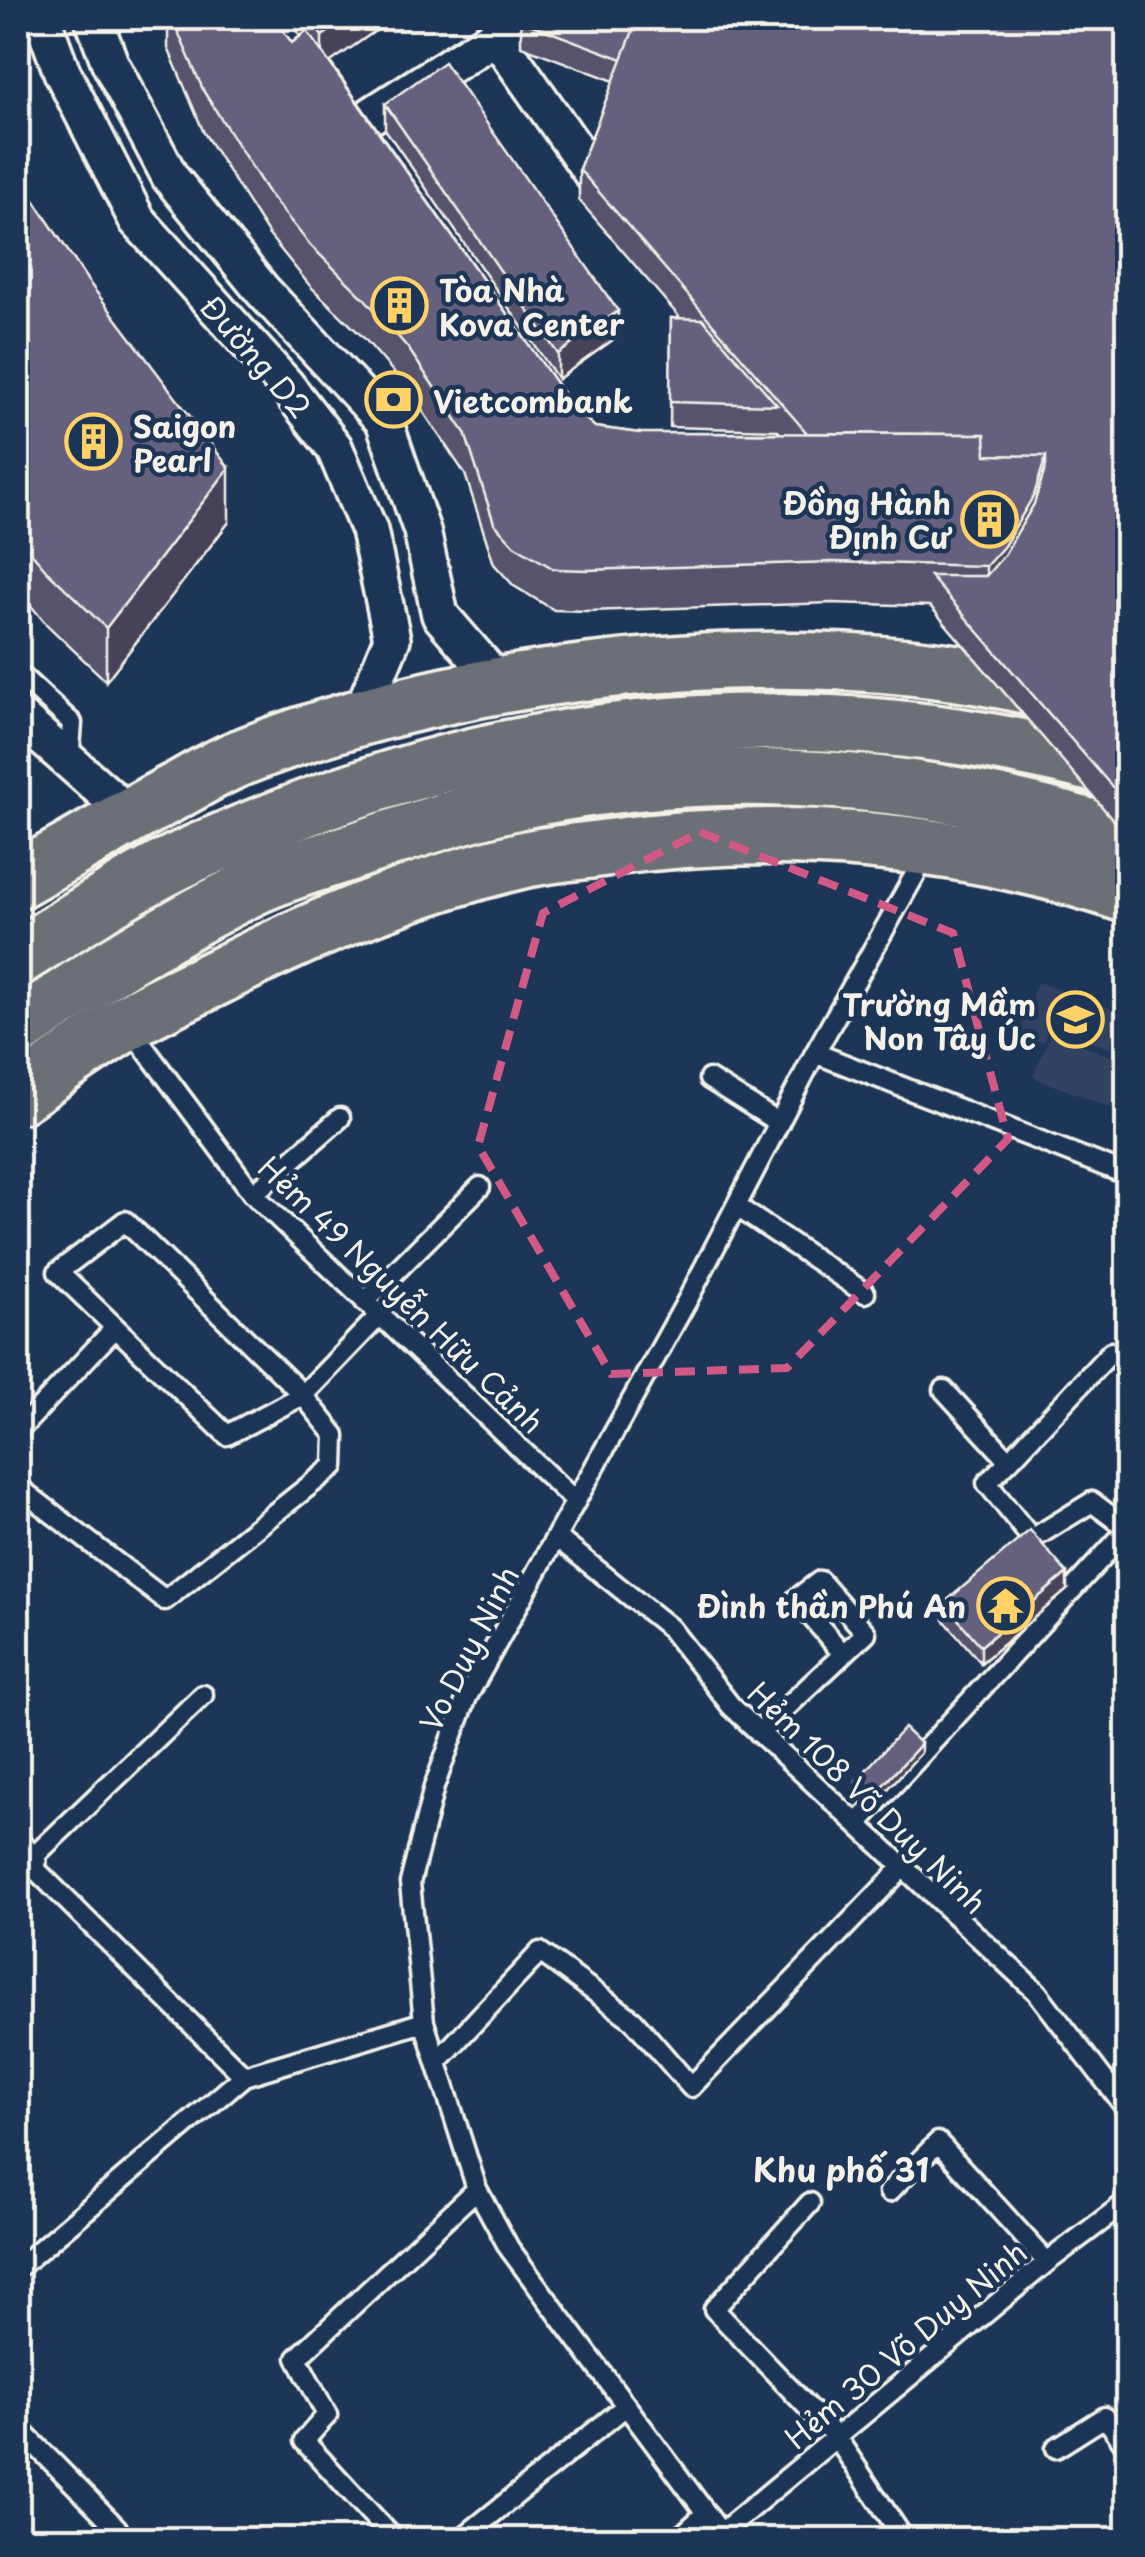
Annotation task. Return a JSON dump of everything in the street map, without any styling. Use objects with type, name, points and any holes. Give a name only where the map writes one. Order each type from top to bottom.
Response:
[{"type":"main road","points":[[18,880],[234,760],[360,717],[500,684],[672,664],[867,663],[1030,669],[1128,714]]},
{"type":"main road","points":[[18,957],[146,877],[241,833],[388,779],[461,758],[569,735],[660,724],[766,719],[873,726],[991,742],[1128,773]]},
{"type":"main road","points":[[18,1028],[87,980],[253,887],[422,826],[538,797],[656,780],[856,781],[988,802],[1128,840]]},
{"type":"main road","points":[[21,1085],[126,1023],[266,952],[437,885],[524,860],[646,843],[748,836],[842,838],[1014,861],[1128,895]]},
{"type":"street","name":"Đường D2","points":[[42,18],[62,72],[137,220],[285,384],[334,447],[369,530],[392,638],[360,717]]},
{"type":"street","name":"Đường D2","points":[[94,18],[110,62],[170,178],[262,290],[384,422],[422,531],[440,615],[500,684]]},
{"type":"street","points":[[372,115],[504,27],[629,226]]},
{"type":"street","points":[[229,324],[262,290]]},
{"type":"street","points":[[18,716],[130,815]]},
{"type":"lane","points":[[18,672],[72,724],[69,763]]},
{"type":"lane","name":"Vo Duy Ninh","points":[[723,2536],[509,2248],[477,2189],[424,2022],[410,1883],[434,1787],[467,1698],[736,1206],[815,1052],[931,847]]},
{"type":"lane","name":"Hẻm 49 Nguyễn Hữu Cảnh","points":[[126,1023],[253,1194],[576,1501]]},
{"type":"lane","points":[[815,1052],[1128,1175]]},
{"type":"lane","points":[[709,1079],[779,1123]]},
{"type":"lane","points":[[253,1194],[340,1118]]},
{"type":"lane","points":[[365,1302],[480,1187]]},
{"type":"lane","points":[[736,1206],[864,1294]]},
{"type":"lane","points":[[18,1488],[165,1600],[334,1466],[336,1435],[303,1395],[126,1221],[58,1272],[227,1435],[303,1395],[379,1316]]},
{"type":"lane","points":[[18,1431],[115,1328]]},
{"type":"lane","points":[[858,1823],[1128,1529],[1092,1502],[1032,1539],[987,1483],[1111,1352]]},
{"type":"lane","points":[[944,1390],[1009,1461]]},
{"type":"lane","name":"Hẻm 108 Võ Duy Ninh","points":[[556,1537],[670,1628],[731,1706],[1037,1992],[1128,2112]]},
{"type":"lane","points":[[759,1733],[842,1654]]},
{"type":"lane","points":[[203,1695],[21,1862],[244,2076]]},
{"type":"lane","points":[[436,2062],[540,1952],[633,2020],[691,2087],[903,1867]]},
{"type":"lane","points":[[18,2268],[244,2076],[424,2022]]},
{"type":"lane","points":[[888,2192],[938,2142],[1047,2262]]},
{"type":"lane","points":[[395,2540],[304,2442],[327,2415],[297,2358],[477,2189]]},
{"type":"lane","name":"Hẻm 30 Võ Duy Ninh","points":[[723,2536],[1047,2262],[1128,2201]]},
{"type":"lane","points":[[810,2204],[714,2309],[836,2438],[904,2540]]},
{"type":"lane","points":[[460,2540],[626,2406]]},
{"type":"lane","points":[[1056,2448],[1106,2417],[1128,2450]]},
{"type":"lane","points":[[20,2434],[118,2528],[105,2540]]},
{"type":"lane","points":[[676,2540],[706,2513]]},
{"type":"highlighted area","points":[[700,832],[953,933],[1008,1139],[787,1368],[611,1374],[478,1146],[543,913]]},
{"type":"shaded area","name":"Trường Mầm Non Tây Úc","points":[[1037,982],[1127,1014],[1127,1045],[1112,1040],[1109,1048],[1049,1026],[1043,1043],[1018,1034]]},
{"type":"shaded area","points":[[1051,1033],[1121,1060],[1127,1046],[1127,1114],[1033,1077]]},
{"type":"building","name":"Tòa Nhà Kova Center","points":[[172,18],[274,18],[292,43],[307,31],[575,410],[595,427],[640,433],[985,434],[986,455],[1046,456],[1034,495],[1004,546],[986,566],[832,562],[587,570],[554,569],[514,545],[494,523],[465,433],[408,348],[310,245],[269,194],[204,92]]},
{"type":"building","points":[[309,18],[349,18],[322,36]]},
{"type":"building","points":[[638,18],[622,59],[521,21]]},
{"type":"building","name":"Đồng Hành Định Cư","points":[[638,18],[1128,18],[1128,805],[930,576],[986,576],[1004,555],[1034,504],[1046,456],[986,455],[985,434],[807,433],[579,169]]},
{"type":"building","points":[[444,62],[618,311],[558,354],[385,104]]},
{"type":"building","name":"Saigon Pearl","points":[[18,171],[88,281],[229,468],[106,628],[18,537]]},
{"type":"building","points":[[671,318],[703,319],[777,405],[670,402]]},
{"type":"building","name":"Đình thần Phú An","points":[[1030,1530],[1067,1573],[981,1646],[944,1603]]},
{"type":"building","points":[[904,1728],[921,1744],[873,1796],[856,1781]]},
{"type":"place","name":"Tòa Nhà Kova Center","points":[[400,306]]},
{"type":"place","name":"Vietcombank","points":[[394,400]]},
{"type":"place","name":"Saigon Pearl","points":[[94,442]]},
{"type":"place","name":"Đồng Hành Định Cư","points":[[990,519]]},
{"type":"place","name":"Trường Mầm Non Tây Úc","points":[[1075,1020]]},
{"type":"place","name":"Đình thần Phú An","points":[[1005,1605]]},
{"type":"district","name":"Khu phố 31","points":[[841,2169]]}]
